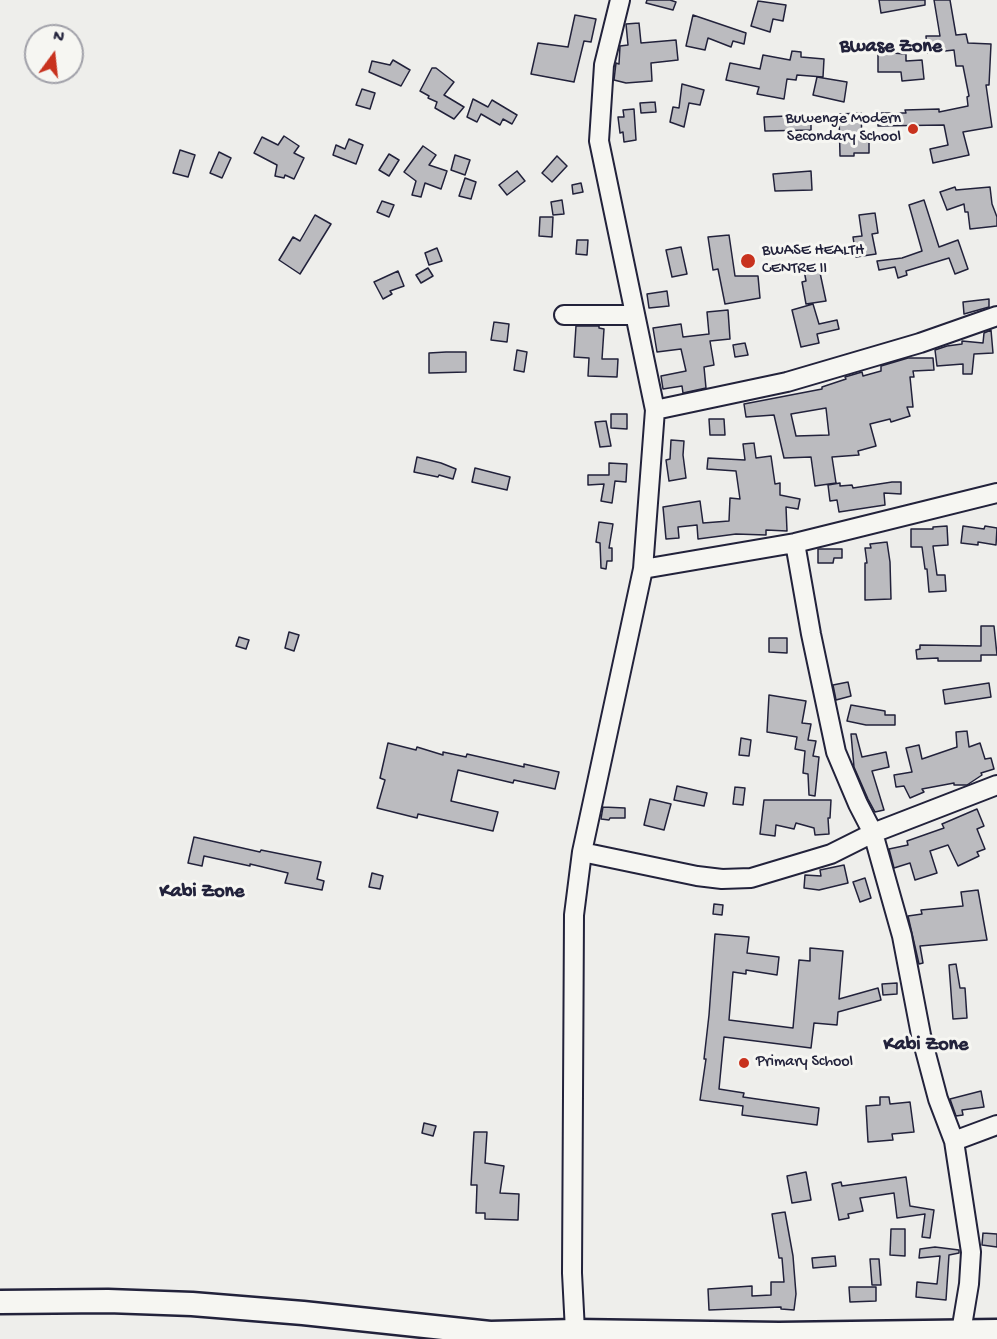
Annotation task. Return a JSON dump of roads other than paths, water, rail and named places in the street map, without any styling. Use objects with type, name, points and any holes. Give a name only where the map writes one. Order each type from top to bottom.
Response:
[{"type":"main road","points":[[0,1302],[108,1301],[192,1304],[303,1313],[489,1333],[577,1335],[997,1331]]},
{"type":"street","points":[[577,1335],[572,1273],[574,915],[582,852],[643,568],[655,410],[599,141],[604,65],[620,0]]},
{"type":"street","points":[[564,315],[635,315]]},
{"type":"street","points":[[655,410],[787,382],[920,343],[997,316]]},
{"type":"street","points":[[643,568],[795,543],[997,493]]},
{"type":"street","points":[[795,543],[811,634],[837,752],[858,804],[873,833],[902,936],[921,1035],[938,1099],[954,1141],[970,1252],[969,1284],[961,1332]]},
{"type":"street","points":[[582,852],[697,876],[722,879],[751,878],[831,854],[873,833],[997,785]]},
{"type":"street","points":[[954,1141],[997,1125]]},
{"type":"place","name":"Buwenge Modern Secondary School","points":[[913,129]]},
{"type":"place","name":"BWASE HEALTH CENTRE II","points":[[748,261]]},
{"type":"place","name":"Primary School","points":[[744,1063]]},
{"type":"district","name":"Bwase Zone","points":[[891,48]]},
{"type":"district","name":"Kabi Zone","points":[[202,893]]},
{"type":"district","name":"Kabi Zone","points":[[926,1046]]}]
